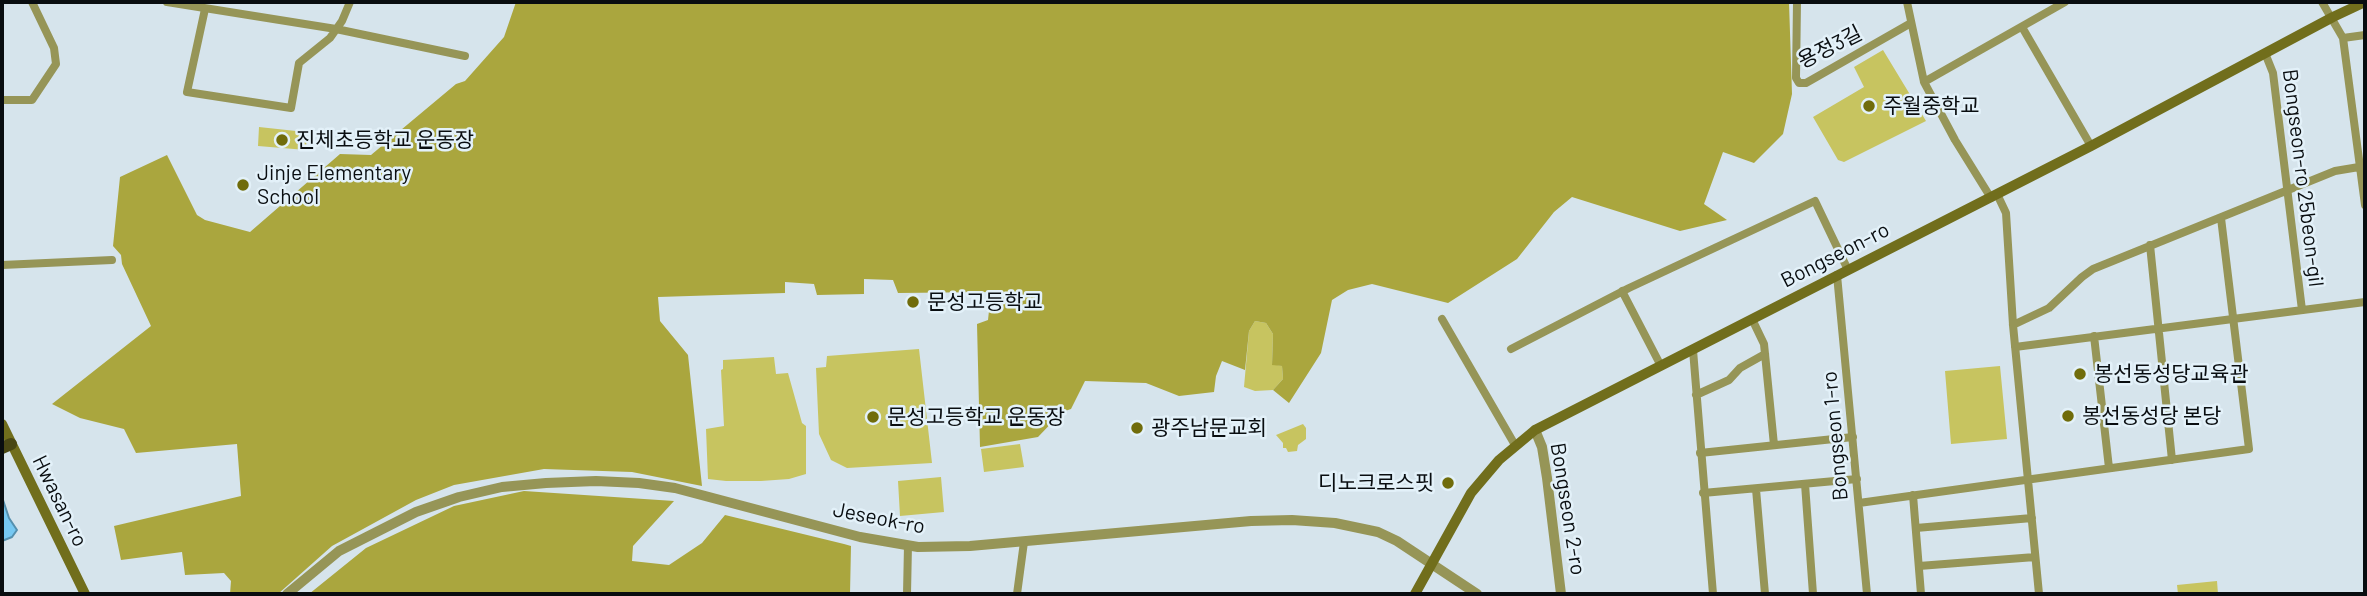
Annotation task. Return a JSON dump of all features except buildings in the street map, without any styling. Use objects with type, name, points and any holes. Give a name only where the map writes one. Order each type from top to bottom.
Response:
[{"type":"main road","name":"Bongseon-ro","points":[[2333,17],[2357,2]]},
{"type":"main road","name":"Bongseon-ro","points":[[1415,594],[1471,493],[1515,445],[1535,430],[2091,146],[2365,2]]},
{"type":"main road","name":"Hwasan-ro","points":[[2,424],[6,446],[85,594]]},
{"type":"street","points":[[2,100],[32,100],[55,64],[54,50],[32,2]]},
{"type":"street","points":[[167,2],[336,29],[465,56]]},
{"type":"street","points":[[205,9],[187,92],[291,108],[299,63],[330,38],[350,2]]},
{"type":"street","name":"용정3길","points":[[1797,2],[1796,78],[1799,83],[1806,83],[1911,23]]},
{"type":"street","points":[[1907,2],[1924,82],[1955,140],[2006,213],[2013,325],[2039,594]]},
{"type":"street","points":[[1924,82],[2022,27],[2052,5],[2065,2]]},
{"type":"street","points":[[2322,2],[2343,38],[2363,166],[2365,205]]},
{"type":"street","points":[[2022,27],[2091,146]]},
{"type":"street","points":[[2343,38],[2365,35]]},
{"type":"street","name":"Bongseon-ro 25beon-gil","points":[[2265,53],[2273,74],[2302,310]]},
{"type":"street","points":[[2013,325],[2049,308],[2093,269],[2335,171],[2363,166]]},
{"type":"street","points":[[1511,349],[1622,291],[1815,201],[1848,270]]},
{"type":"street","points":[[1859,503],[2249,449],[2221,218]]},
{"type":"street","points":[[2150,245],[2172,460]]},
{"type":"street","points":[[2,265],[112,260]]},
{"type":"street","name":"Bongseon 1-ro","points":[[1837,275],[1867,594]]},
{"type":"street","points":[[1622,291],[1661,366]]},
{"type":"street","points":[[2015,347],[2365,302]]},
{"type":"street","points":[[1752,319],[1764,344],[1774,445]]},
{"type":"street","points":[[1442,320],[1515,445]]},
{"type":"street","points":[[2094,336],[2109,468]]},
{"type":"street","points":[[1693,350],[1713,594]]},
{"type":"street","points":[[1696,395],[1729,380],[1740,368],[1765,354]]},
{"type":"street","name":"Bongseon 2-ro","points":[[1535,430],[1546,468],[1561,594]]},
{"type":"street","points":[[1700,453],[1853,437]]},
{"type":"street","points":[[1703,494],[1857,479]]},
{"type":"street","name":"Jeseok-ro","points":[[287,594],[339,551],[416,512],[480,491],[545,483],[615,482],[662,486],[860,537],[941,547],[1024,542],[1199,524],[1292,520],[1353,526],[1378,532],[1397,541],[1477,594]]},
{"type":"street","points":[[1805,484],[1813,594]]},
{"type":"street","points":[[1756,489],[1765,594]]},
{"type":"street","points":[[1913,495],[1921,594]]},
{"type":"street","points":[[1916,528],[2032,518]]},
{"type":"street","points":[[1017,594],[1024,542]]},
{"type":"street","points":[[907,594],[908,545]]},
{"type":"street","points":[[1919,563],[2035,557]]},
{"type":"shaded area","points":[[516,2],[1789,2],[1792,94],[1783,134],[1754,163],[1723,152],[1704,204],[1727,220],[1680,231],[1572,197],[1554,212],[1517,259],[1448,303],[1372,284],[1348,290],[1332,300],[1321,353],[1289,403],[1273,390],[1283,379],[1282,366],[1272,365],[1273,334],[1266,323],[1255,321],[1249,331],[1245,370],[1222,361],[1214,392],[1179,396],[1146,383],[1085,381],[1071,409],[1062,412],[1038,437],[980,447],[977,324],[988,320],[991,292],[898,293],[893,280],[864,279],[864,294],[817,295],[814,284],[785,282],[785,293],[658,297],[660,321],[688,355],[702,486],[632,472],[544,469],[454,485],[416,500],[332,546],[278,594],[230,594],[231,581],[224,573],[185,575],[182,552],[121,560],[114,526],[241,496],[237,444],[136,453],[124,429],[80,418],[52,404],[151,326],[122,264],[121,255],[113,246],[120,177],[167,155],[197,215],[205,220],[250,232],[340,154],[371,155],[456,84],[465,81],[504,37]]},
{"type":"shaded area","points":[[1883,50],[1926,121],[1844,162],[1838,160],[1813,117],[1864,87],[1854,67]]},
{"type":"shaded area","name":"진체초등학교 운동장","points":[[259,127],[305,132],[306,150],[258,146]]},
{"type":"shaded area","points":[[1255,321],[1266,323],[1273,334],[1272,364],[1282,366],[1283,379],[1273,390],[1255,391],[1244,387],[1249,331]]},
{"type":"shaded area","name":"문성고등학교 운동장","points":[[919,349],[932,463],[847,468],[831,460],[819,434],[816,368],[826,367],[827,356]]},
{"type":"shaded area","points":[[774,357],[776,374],[788,373],[802,423],[806,426],[806,474],[789,479],[761,481],[708,479],[706,429],[724,426],[721,370],[723,360]]},
{"type":"shaded area","points":[[2000,366],[2007,439],[1951,444],[1945,371]]},
{"type":"shaded area","points":[[1303,424],[1306,428],[1306,439],[1298,445],[1297,451],[1288,452],[1276,435]]},
{"type":"shaded area","points":[[1020,444],[1024,467],[984,472],[981,449]]},
{"type":"shaded area","name":"문성고등학교 운동장","points":[[941,477],[944,512],[900,516],[898,481]]},
{"type":"shaded area","points":[[524,491],[674,501],[633,546],[632,561],[669,565],[702,543],[725,515],[851,546],[850,594],[309,594],[366,548],[454,506]]},
{"type":"shaded area","points":[[2217,581],[2218,594],[2178,594],[2177,585]]},
{"type":"water","points":[[2,497],[9,518],[17,530],[12,537],[2,541]]},
{"type":"place","name":"주월중학교","points":[[1869,106]]},
{"type":"place","name":"진체초등학교 운동장","points":[[282,140]]},
{"type":"place","name":"Jinje Elementary School","points":[[243,185]]},
{"type":"place","name":"문성고등학교","points":[[913,302]]},
{"type":"place","name":"봉선동성당교육관","points":[[2080,374]]},
{"type":"place","name":"봉선동성당 본당","points":[[2068,416]]},
{"type":"place","name":"문성고등학교 운동장","points":[[873,417]]},
{"type":"place","name":"광주남문교회","points":[[1137,428]]},
{"type":"place","name":"디노크로스핏","points":[[1448,483]]}]
